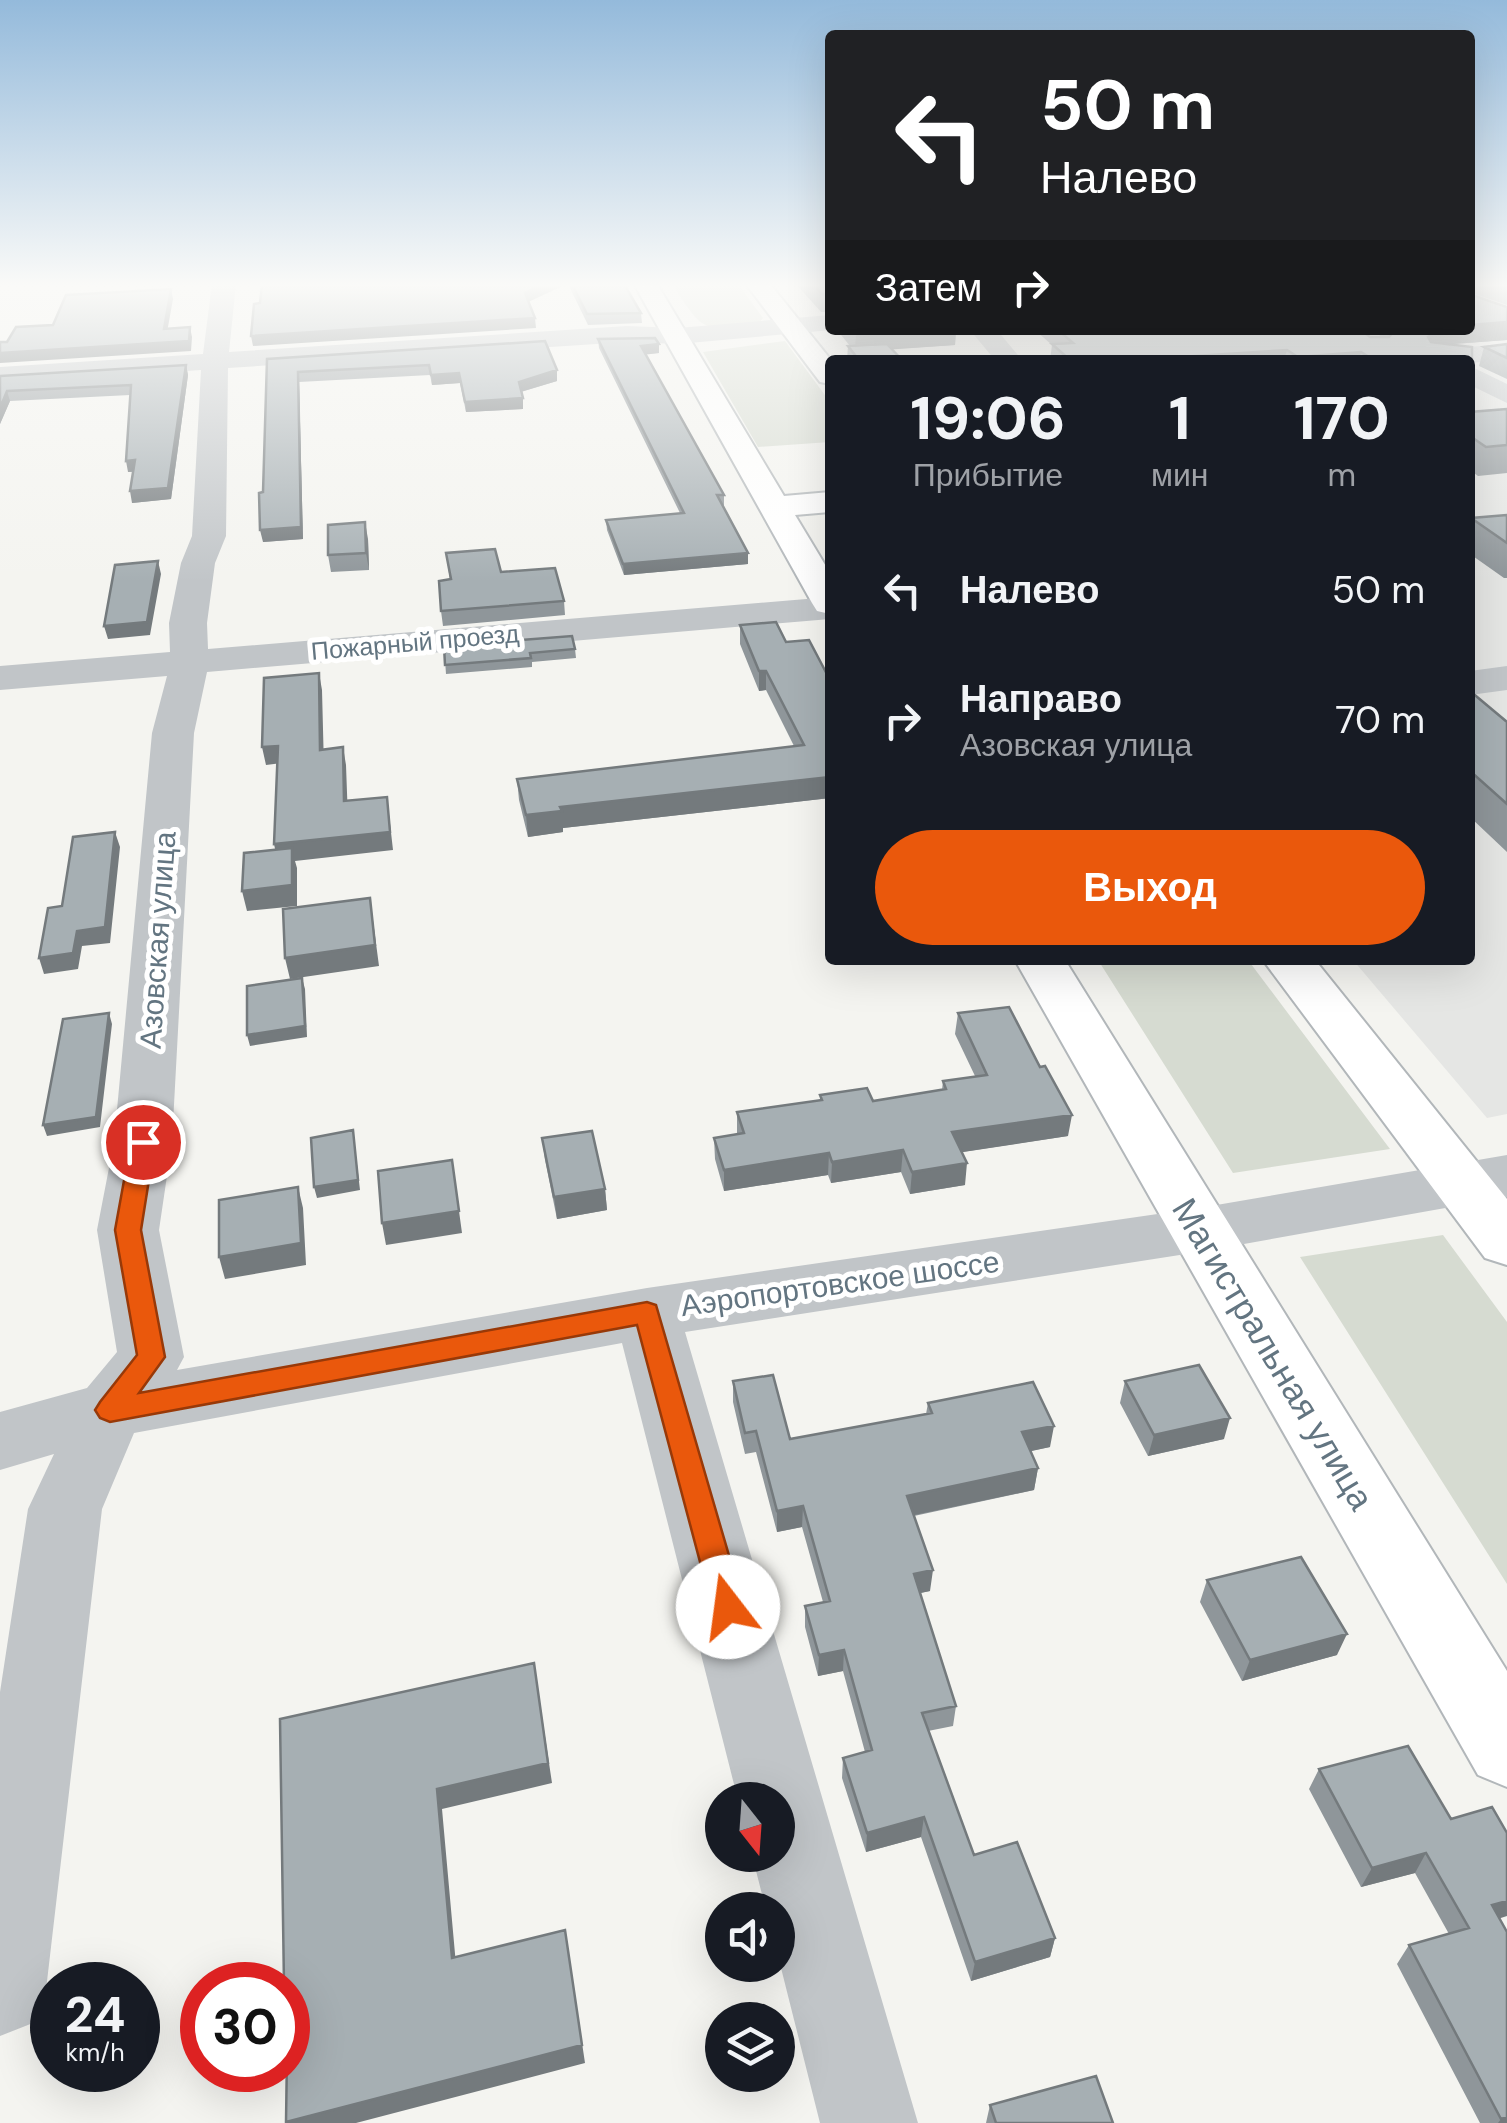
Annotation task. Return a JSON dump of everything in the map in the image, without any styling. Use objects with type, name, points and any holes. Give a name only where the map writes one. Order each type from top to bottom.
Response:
[{"type":"main road","points":[[704,383],[825,597]]},
{"type":"main road","points":[[772,508],[825,503]]},
{"type":"main road","name":"Магистральная улица","points":[[1043,965],[1507,1747]]},
{"type":"main road","points":[[1292,965],[1484,1180],[1507,1242]]},
{"type":"street","name":"Азовская улица","points":[[0,1990],[64,1509],[110,1410],[151,1357],[128,1230],[143,1142],[173,734],[190,660],[188,623],[198,564],[209,536],[214,383]]},
{"type":"street","name":"Пожарный проезд","points":[[0,678],[825,605]]},
{"type":"street","points":[[1475,682],[1507,678]]},
{"type":"street","name":"Аэропортовское шоссе","points":[[0,1441],[110,1410],[647,1312],[1199,1230],[1484,1180]]},
{"type":"street","points":[[647,1312],[869,2123]]},
{"type":"shaded area","points":[[721,383],[816,383],[825,395],[825,442],[758,447]]},
{"type":"shaded area","points":[[1475,383],[1507,383],[1507,1114],[1487,1118],[1357,965],[1475,965]]},
{"type":"shaded area","points":[[1101,965],[1252,965],[1390,1149],[1233,1173]]},
{"type":"shaded area","points":[[1443,1235],[1507,1322],[1507,1584],[1300,1257]]},
{"type":"building","points":[[0,383],[183,383],[168,488],[130,491],[135,460],[126,461],[131,385],[7,391],[0,408]]},
{"type":"building","points":[[266,383],[298,383],[301,527],[260,530],[259,493],[263,492]]},
{"type":"building","points":[[461,383],[519,383],[523,398],[465,402]]},
{"type":"building","points":[[620,383],[662,383],[724,495],[717,495],[748,553],[623,564],[606,520],[684,513]]},
{"type":"building","points":[[1507,409],[1507,445],[1486,447],[1475,439],[1475,412]]},
{"type":"building","points":[[1507,515],[1507,543],[1475,521],[1475,518]]},
{"type":"building","points":[[365,522],[366,553],[328,555],[328,525]]},
{"type":"building","points":[[495,549],[501,572],[555,568],[564,601],[441,611],[439,581],[451,579],[446,553]]},
{"type":"building","points":[[158,561],[147,622],[104,626],[115,565]]},
{"type":"building","points":[[776,622],[786,642],[809,640],[825,670],[825,778],[560,807],[562,811],[526,815],[517,779],[804,745],[766,671],[759,671],[740,625]]},
{"type":"building","points":[[572,636],[575,649],[530,653],[531,658],[445,665],[444,646]]},
{"type":"building","points":[[319,673],[320,750],[343,747],[344,801],[387,797],[390,832],[274,844],[278,746],[262,747],[264,678]]},
{"type":"building","points":[[1475,695],[1507,722],[1507,804],[1475,775]]},
{"type":"building","points":[[115,832],[105,927],[77,931],[73,953],[39,958],[48,908],[62,906],[73,837]]},
{"type":"building","points":[[292,848],[292,885],[242,891],[244,853]]},
{"type":"building","points":[[370,898],[375,945],[285,958],[283,909]]},
{"type":"building","points":[[302,978],[305,1026],[247,1035],[247,986]]},
{"type":"building","points":[[1009,1007],[1040,1067],[1045,1066],[1072,1115],[952,1132],[967,1163],[912,1172],[903,1150],[832,1162],[829,1153],[724,1170],[714,1138],[744,1133],[737,1112],[822,1100],[820,1095],[867,1088],[873,1101],[946,1089],[943,1081],[987,1075],[958,1013]]},
{"type":"building","points":[[109,1013],[96,1117],[43,1125],[63,1019]]},
{"type":"building","points":[[353,1130],[358,1180],[314,1187],[311,1138]]},
{"type":"building","points":[[592,1131],[605,1189],[554,1197],[542,1138]]},
{"type":"building","points":[[452,1160],[459,1211],[382,1223],[378,1171]]},
{"type":"building","points":[[298,1187],[301,1243],[219,1257],[219,1200]]},
{"type":"building","points":[[1199,1365],[1230,1418],[1154,1435],[1125,1381]]},
{"type":"building","points":[[773,1375],[790,1439],[932,1413],[928,1403],[1033,1382],[1054,1426],[1022,1432],[1038,1468],[907,1496],[933,1570],[914,1574],[956,1706],[922,1713],[974,1855],[1017,1842],[1055,1938],[975,1962],[924,1817],[867,1833],[843,1758],[872,1750],[844,1650],[819,1655],[805,1606],[830,1601],[803,1506],[777,1511],[756,1431],[745,1433],[733,1381]]},
{"type":"building","points":[[1301,1557],[1347,1634],[1250,1660],[1207,1580]]},
{"type":"building","points":[[534,1663],[548,1763],[437,1789],[452,1958],[565,1930],[582,2045],[286,2122],[286,2092],[310,2092],[310,1962],[284,1962],[280,1719]]},
{"type":"building","points":[[1408,1746],[1451,1819],[1492,1807],[1507,1833],[1507,1901],[1492,1905],[1507,1932],[1507,2117],[1501,2119],[1409,1945],[1469,1928],[1426,1853],[1372,1868],[1319,1769]]},
{"type":"building","points":[[1096,2076],[1113,2123],[996,2123],[990,2105]]},
{"type":"route","points":[[143,1142],[128,1230],[151,1357],[110,1410],[647,1312],[728,1607]]}]
